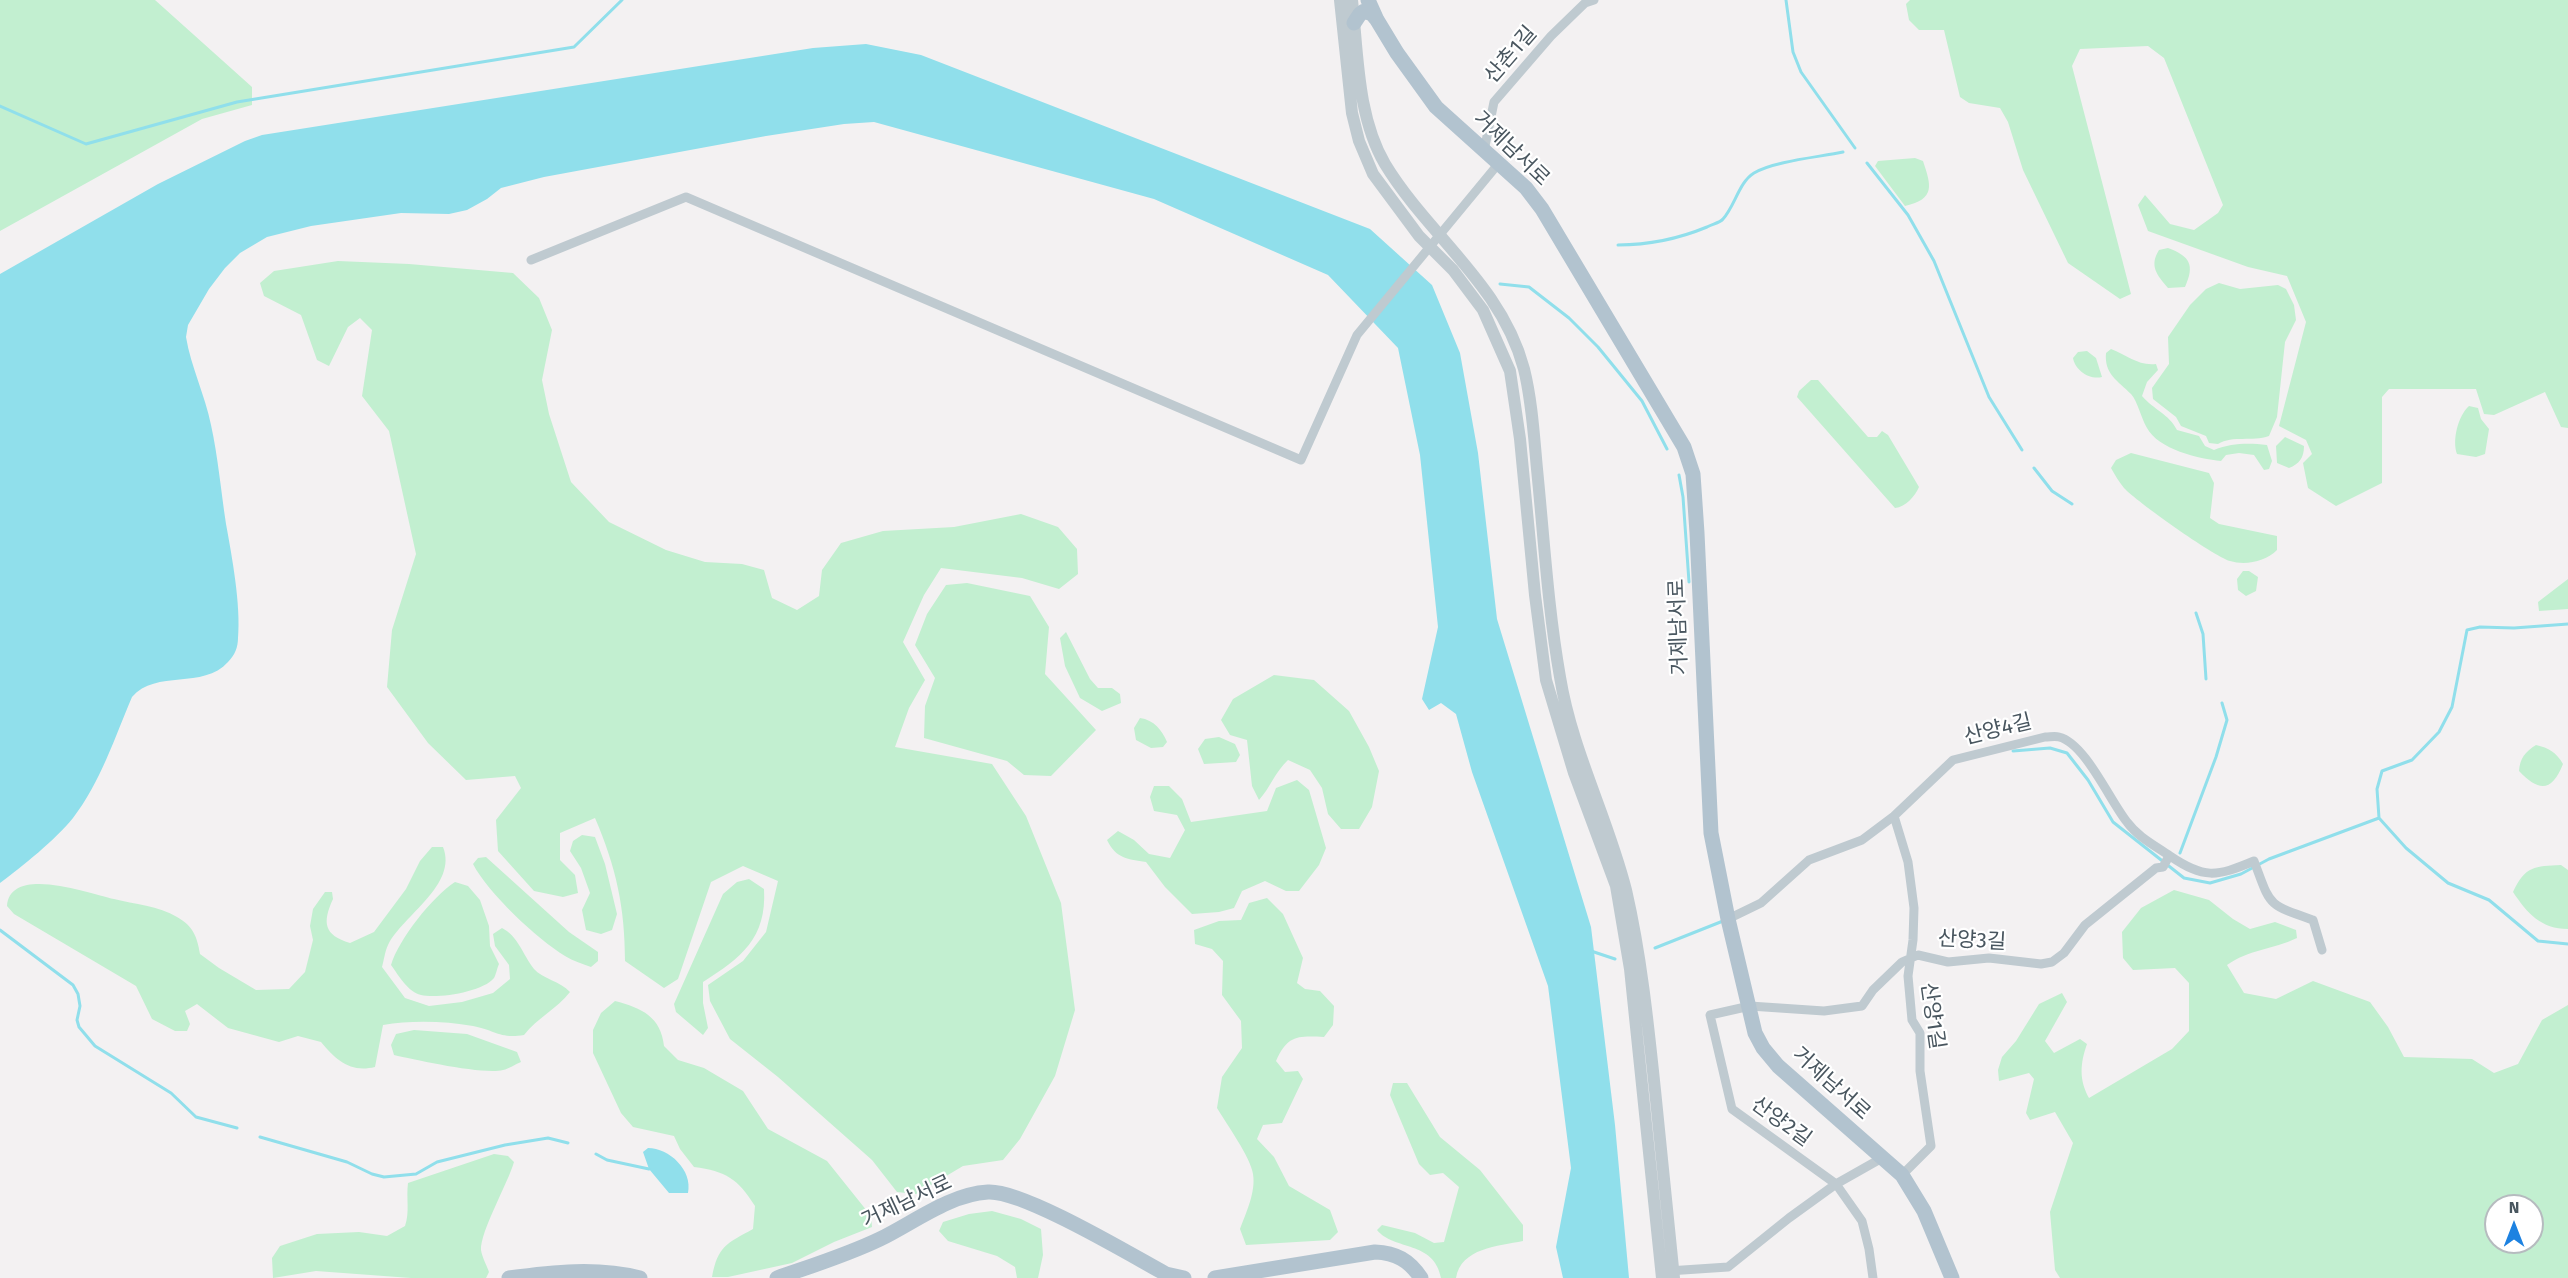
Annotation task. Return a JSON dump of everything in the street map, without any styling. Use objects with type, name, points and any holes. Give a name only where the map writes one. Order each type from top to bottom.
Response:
[{"type":"main road","name":"거제남서로","points":[[1368,0],[1393,47],[1436,107],[1526,188],[1542,209],[1684,447],[1693,474],[1711,833],[1728,919],[1755,1033],[1763,1048],[1778,1066],[1902,1175],[1924,1211],[1952,1278]]},
{"type":"main road","points":[[1354,23],[1364,11],[1372,14],[1377,20]]},
{"type":"main road","name":"거제남서로","points":[[777,1278],[877,1241],[946,1204],[967,1196],[989,1192],[1007,1194],[1039,1207],[1166,1274],[1184,1278]]},
{"type":"main road","points":[[1215,1278],[1375,1252],[1389,1252],[1402,1258],[1412,1265],[1421,1278]]},
{"type":"main road","points":[[509,1278],[562,1272],[614,1271],[640,1278]]},
{"type":"street","points":[[1340,0],[1352,113],[1359,141],[1373,174],[1483,310],[1510,371],[1520,439],[1535,595],[1546,680],[1574,773],[1616,886],[1630,969],[1667,1275]]},
{"type":"street","points":[[1352,0],[1364,100],[1372,138],[1385,164],[1496,304],[1512,336],[1524,369],[1534,437],[1548,588],[1560,681],[1586,774],[1624,885],[1636,936],[1650,1043],[1667,1275]]},
{"type":"street","name":"산촌1길","points":[[1484,151],[1494,102],[1551,36],[1585,3],[1594,0]]},
{"type":"street","points":[[531,260],[686,197],[1301,460],[1357,335],[1499,163]]},
{"type":"street","name":"산양4길","points":[[1728,919],[1761,903],[1809,860],[1862,840],[1894,816],[1953,760],[2045,737],[2060,737],[2080,751],[2126,822],[2139,837],[2190,870],[2206,875],[2238,868],[2254,861],[2269,901],[2279,909],[2313,920],[2322,950]]},
{"type":"street","name":"산양1길","points":[[1894,816],[1908,862],[1914,908],[1913,940],[1908,976],[1912,1020],[1920,1033],[1920,1071],[1931,1146],[1902,1175]]},
{"type":"street","name":"산양3길","points":[[1750,1006],[1824,1011],[1862,1006],[1873,990],[1909,957],[1918,955],[1948,962],[1989,958],[2041,964],[2052,962],[2064,953],[2085,925],[2156,868],[2163,867],[2169,856]]},
{"type":"street","name":"산양2길","points":[[1750,1006],[1710,1015],[1732,1109],[1836,1184],[1862,1221],[1873,1278]]},
{"type":"street","points":[[1667,1275],[1728,1267],[1836,1184],[1882,1158]]},
{"type":"green space","points":[[0,0],[155,0],[252,87],[252,105],[202,119],[0,231]]},
{"type":"green space","points":[[1910,0],[2568,0],[2568,428],[2561,427],[2545,392],[2494,415],[2484,414],[2476,389],[2389,389],[2382,397],[2382,483],[2336,506],[2308,488],[2303,463],[2312,454],[2306,440],[2279,426],[2306,322],[2287,276],[2248,267],[2148,231],[2138,205],[2145,195],[2170,224],[2194,230],[2218,213],[2223,205],[2164,58],[2148,46],[2080,49],[2072,66],[2131,294],[2120,299],[2068,263],[2023,170],[2008,122],[2000,108],[1969,103],[1960,97],[1944,30],[1919,30],[1909,20],[1906,4]]},
{"type":"green space","points":[[1915,158],[1923,161],[1929,190],[1922,199],[1905,206],[1875,166],[1878,161]]},
{"type":"green space","points":[[2168,248],[2181,254],[2188,262],[2190,273],[2185,287],[2168,288],[2156,270],[2155,261],[2159,250]]},
{"type":"green space","points":[[338,261],[409,264],[513,273],[539,298],[552,330],[542,380],[549,414],[571,482],[609,522],[666,550],[705,562],[742,564],[764,570],[772,598],[797,610],[819,596],[822,570],[841,543],[883,531],[954,527],[1021,514],[1058,527],[1077,549],[1078,574],[1059,589],[1022,578],[941,568],[924,595],[903,642],[925,680],[909,708],[895,747],[992,764],[1026,816],[1061,903],[1075,1010],[1055,1076],[1020,1139],[1003,1160],[963,1166],[916,1194],[897,1192],[872,1160],[778,1077],[730,1039],[710,1001],[708,985],[743,961],[766,932],[778,881],[743,866],[711,882],[678,979],[664,988],[625,961],[625,941],[618,888],[609,853],[595,818],[560,833],[560,860],[575,875],[578,893],[563,897],[534,891],[498,851],[496,820],[521,788],[515,776],[466,780],[428,743],[387,687],[392,630],[416,554],[389,431],[362,396],[372,330],[360,318],[348,327],[329,366],[317,360],[301,315],[264,296],[260,283],[274,271]]},
{"type":"green space","points":[[2219,283],[2240,289],[2278,285],[2286,289],[2294,305],[2296,320],[2285,342],[2277,417],[2269,436],[2230,440],[2218,444],[2209,443],[2206,436],[2181,426],[2176,417],[2153,399],[2152,388],[2169,364],[2168,337],[2190,305],[2206,289]]},
{"type":"green space","points":[[2111,349],[2138,362],[2156,364],[2158,370],[2147,382],[2142,396],[2170,420],[2177,430],[2199,436],[2205,446],[2214,450],[2240,444],[2267,445],[2272,461],[2269,469],[2264,470],[2254,455],[2239,453],[2226,455],[2221,461],[2212,460],[2180,452],[2160,442],[2147,428],[2131,394],[2110,372],[2106,353]]},
{"type":"green space","points":[[2087,351],[2096,358],[2102,377],[2092,377],[2083,373],[2074,362],[2073,358],[2078,352]]},
{"type":"green space","points":[[1811,380],[1818,380],[1868,437],[1877,437],[1882,431],[1888,435],[1919,487],[1906,503],[1895,508],[1797,397],[1799,391]]},
{"type":"green space","points":[[2469,406],[2478,408],[2481,419],[2489,429],[2485,454],[2476,457],[2457,454],[2456,448],[2459,422]]},
{"type":"green space","points":[[2285,437],[2304,446],[2300,460],[2289,468],[2277,463],[2276,446]]},
{"type":"green space","points":[[2131,453],[2209,473],[2214,483],[2210,518],[2219,524],[2277,536],[2277,550],[2255,562],[2243,563],[2221,557],[2192,539],[2143,504],[2120,483],[2111,468],[2116,460]]},
{"type":"green space","points":[[2243,571],[2249,571],[2258,577],[2256,591],[2246,596],[2238,590],[2237,579]]},
{"type":"green space","points":[[2568,579],[2568,609],[2539,611],[2538,602]]},
{"type":"green space","points":[[967,583],[1030,596],[1049,627],[1045,674],[1096,730],[1051,776],[1024,775],[1007,761],[924,738],[925,706],[935,678],[915,645],[927,614],[946,585]]},
{"type":"green space","points":[[1066,632],[1090,679],[1098,688],[1112,688],[1120,694],[1121,703],[1102,711],[1080,698],[1065,666],[1060,638]]},
{"type":"green space","points":[[1274,675],[1314,680],[1349,711],[1369,747],[1379,771],[1372,807],[1359,829],[1341,829],[1328,814],[1322,788],[1310,770],[1288,760],[1259,800],[1252,786],[1247,740],[1230,735],[1221,720],[1233,699]]},
{"type":"green space","points":[[1140,718],[1153,723],[1160,730],[1167,742],[1163,747],[1151,748],[1136,740],[1134,728]]},
{"type":"green space","points":[[1219,737],[1235,744],[1240,755],[1236,762],[1204,764],[1198,749],[1205,739]]},
{"type":"green space","points":[[2536,745],[2552,751],[2563,764],[2554,780],[2544,786],[2533,783],[2519,771],[2524,756]]},
{"type":"green space","points":[[1297,780],[1309,790],[1326,848],[1319,865],[1299,891],[1286,891],[1265,881],[1242,891],[1234,908],[1219,912],[1192,914],[1165,887],[1146,862],[1119,855],[1107,840],[1118,831],[1134,840],[1149,854],[1170,858],[1185,830],[1177,815],[1154,811],[1150,797],[1154,786],[1169,786],[1182,799],[1191,822],[1267,811],[1276,788]]},
{"type":"green space","points":[[582,835],[595,837],[605,864],[617,914],[612,930],[601,934],[586,930],[582,910],[590,893],[581,868],[570,851],[573,841]]},
{"type":"green space","points":[[432,847],[443,847],[446,861],[443,874],[427,899],[395,934],[387,947],[382,967],[405,998],[429,1006],[462,1002],[493,993],[510,979],[509,965],[495,946],[493,934],[502,928],[508,931],[516,941],[534,969],[570,992],[524,1035],[503,1035],[473,1026],[440,1022],[405,1022],[383,1025],[375,1067],[358,1068],[344,1064],[321,1042],[298,1036],[279,1042],[228,1028],[197,1004],[185,1011],[190,1024],[187,1031],[175,1031],[152,1019],[136,986],[14,914],[7,906],[12,893],[22,886],[36,884],[71,888],[154,908],[170,913],[187,924],[196,937],[200,954],[219,968],[256,990],[289,989],[305,972],[313,940],[310,926],[313,909],[325,892],[332,892],[333,899],[327,915],[330,932],[350,943],[374,932],[406,889],[420,861]]},
{"type":"green space","points":[[486,857],[569,932],[598,952],[598,961],[591,967],[571,959],[528,927],[501,901],[480,876],[473,864],[478,858]]},
{"type":"green space","points":[[2561,865],[2568,870],[2568,929],[2542,923],[2529,913],[2513,892],[2517,883],[2532,869]]},
{"type":"green space","points":[[749,879],[764,889],[761,921],[756,934],[740,955],[703,982],[703,1003],[708,1028],[703,1035],[676,1012],[674,1004],[723,894],[737,882]]},
{"type":"green space","points":[[455,882],[468,886],[480,900],[489,926],[490,946],[499,964],[494,978],[470,991],[448,995],[421,995],[408,987],[391,965],[401,943],[417,919]]},
{"type":"green space","points":[[2174,890],[2209,900],[2250,929],[2275,922],[2296,930],[2297,938],[2244,956],[2227,965],[2244,993],[2276,999],[2313,981],[2370,1002],[2388,1027],[2404,1057],[2472,1059],[2494,1073],[2518,1064],[2542,1020],[2568,1005],[2568,1278],[2060,1278],[2055,1270],[2050,1212],[2073,1143],[2055,1112],[2030,1120],[2026,1113],[2034,1079],[2029,1073],[1999,1081],[1998,1070],[2002,1057],[2016,1041],[2039,1004],[2062,993],[2067,1002],[2045,1041],[2054,1053],[2080,1039],[2087,1044],[2082,1072],[2083,1085],[2089,1098],[2172,1049],[2189,1031],[2189,983],[2175,968],[2133,970],[2123,958],[2122,932],[2141,908]]},
{"type":"green space","points":[[1267,898],[1283,914],[1303,958],[1297,983],[1305,989],[1320,991],[1334,1006],[1333,1025],[1324,1037],[1294,1039],[1280,1052],[1276,1061],[1285,1072],[1298,1071],[1303,1079],[1282,1123],[1263,1125],[1257,1139],[1274,1157],[1289,1186],[1330,1210],[1338,1232],[1330,1240],[1246,1245],[1240,1229],[1252,1195],[1253,1174],[1243,1150],[1217,1108],[1222,1077],[1242,1048],[1241,1021],[1222,995],[1223,961],[1212,949],[1195,944],[1194,930],[1219,921],[1241,920],[1249,903]]},
{"type":"green space","points":[[615,1001],[634,1007],[648,1015],[659,1028],[664,1046],[678,1060],[704,1068],[743,1091],[768,1129],[827,1161],[871,1216],[872,1227],[834,1242],[792,1263],[728,1277],[712,1277],[720,1252],[736,1238],[753,1229],[755,1206],[743,1189],[730,1178],[715,1171],[694,1167],[680,1149],[674,1136],[633,1127],[621,1113],[593,1053],[593,1030],[601,1013]]},
{"type":"green space","points":[[414,1030],[467,1034],[517,1052],[521,1062],[508,1069],[494,1071],[450,1066],[394,1055],[391,1045],[396,1034]]},
{"type":"green space","points":[[1393,1083],[1407,1083],[1440,1137],[1480,1170],[1523,1225],[1523,1241],[1492,1247],[1473,1254],[1459,1268],[1456,1278],[1441,1278],[1437,1266],[1430,1257],[1384,1237],[1377,1230],[1382,1225],[1415,1233],[1434,1243],[1444,1242],[1459,1187],[1443,1173],[1430,1175],[1419,1164],[1390,1095]]},
{"type":"green space","points":[[494,1154],[508,1156],[514,1162],[482,1242],[481,1250],[489,1272],[486,1278],[411,1278],[316,1271],[273,1278],[272,1258],[280,1246],[317,1234],[359,1232],[387,1236],[405,1226],[408,1183]]},
{"type":"green space","points":[[992,1211],[1021,1219],[1041,1229],[1043,1255],[1038,1278],[1017,1278],[1015,1267],[997,1256],[948,1241],[939,1231],[943,1222],[969,1214]]},
{"type":"water","points":[[866,44],[921,55],[1370,229],[1432,285],[1460,353],[1478,453],[1497,619],[1591,927],[1615,1125],[1629,1278],[1563,1278],[1556,1247],[1571,1168],[1548,986],[1472,772],[1456,714],[1441,703],[1429,710],[1422,699],[1438,627],[1420,455],[1398,348],[1328,275],[1154,199],[874,122],[844,124],[766,136],[544,177],[501,188],[467,210],[449,214],[401,213],[311,226],[267,237],[240,253],[209,289],[188,325],[186,337],[216,449],[237,596],[239,625],[236,651],[233,657],[218,670],[193,678],[154,684],[142,689],[132,697],[99,775],[83,804],[57,835],[0,883],[0,274],[158,184],[245,141],[262,135],[813,48]]},
{"type":"water","points":[[648,1148],[664,1152],[678,1162],[687,1176],[688,1193],[669,1193],[649,1169],[643,1152]]},
{"type":"waterway","points":[[0,106],[86,144],[237,102],[574,47],[622,0]]},
{"type":"waterway","points":[[1786,0],[1793,52],[1801,72],[1855,148]]},
{"type":"waterway","points":[[1618,245],[1664,240],[1685,235],[1718,222],[1727,214],[1745,182],[1754,173],[1785,162],[1843,152]]},
{"type":"waterway","points":[[1867,163],[1908,215],[1934,261],[1989,397],[2022,450]]},
{"type":"waterway","points":[[1500,284],[1529,287],[1569,318],[1598,347],[1642,401],[1667,449]]},
{"type":"waterway","points":[[2034,468],[2052,491],[2072,504]]},
{"type":"waterway","points":[[1679,475],[1683,497],[1689,582]]},
{"type":"waterway","points":[[2196,613],[2203,634],[2206,679]]},
{"type":"waterway","points":[[2379,818],[2377,789],[2382,771],[2412,760],[2439,732],[2452,707],[2467,630],[2480,627],[2514,628],[2568,624]]},
{"type":"waterway","points":[[2180,853],[2216,757],[2227,720],[2222,703]]},
{"type":"waterway","points":[[2013,751],[2050,748],[2067,753],[2088,780],[2113,822],[2184,878],[2210,883],[2241,874],[2269,859],[2379,818],[2406,848],[2448,883],[2489,900],[2538,941],[2568,944]]},
{"type":"waterway","points":[[1655,948],[1723,921]]},
{"type":"waterway","points":[[0,930],[73,985],[78,994],[80,1006],[77,1020],[79,1027],[95,1046],[171,1093],[196,1117],[237,1128]]},
{"type":"waterway","points":[[1591,951],[1615,959]]},
{"type":"waterway","points":[[260,1137],[347,1162],[384,1177],[416,1174],[437,1162],[505,1145],[548,1138],[568,1143]]},
{"type":"waterway","points":[[596,1154],[607,1160],[649,1169]]}]
